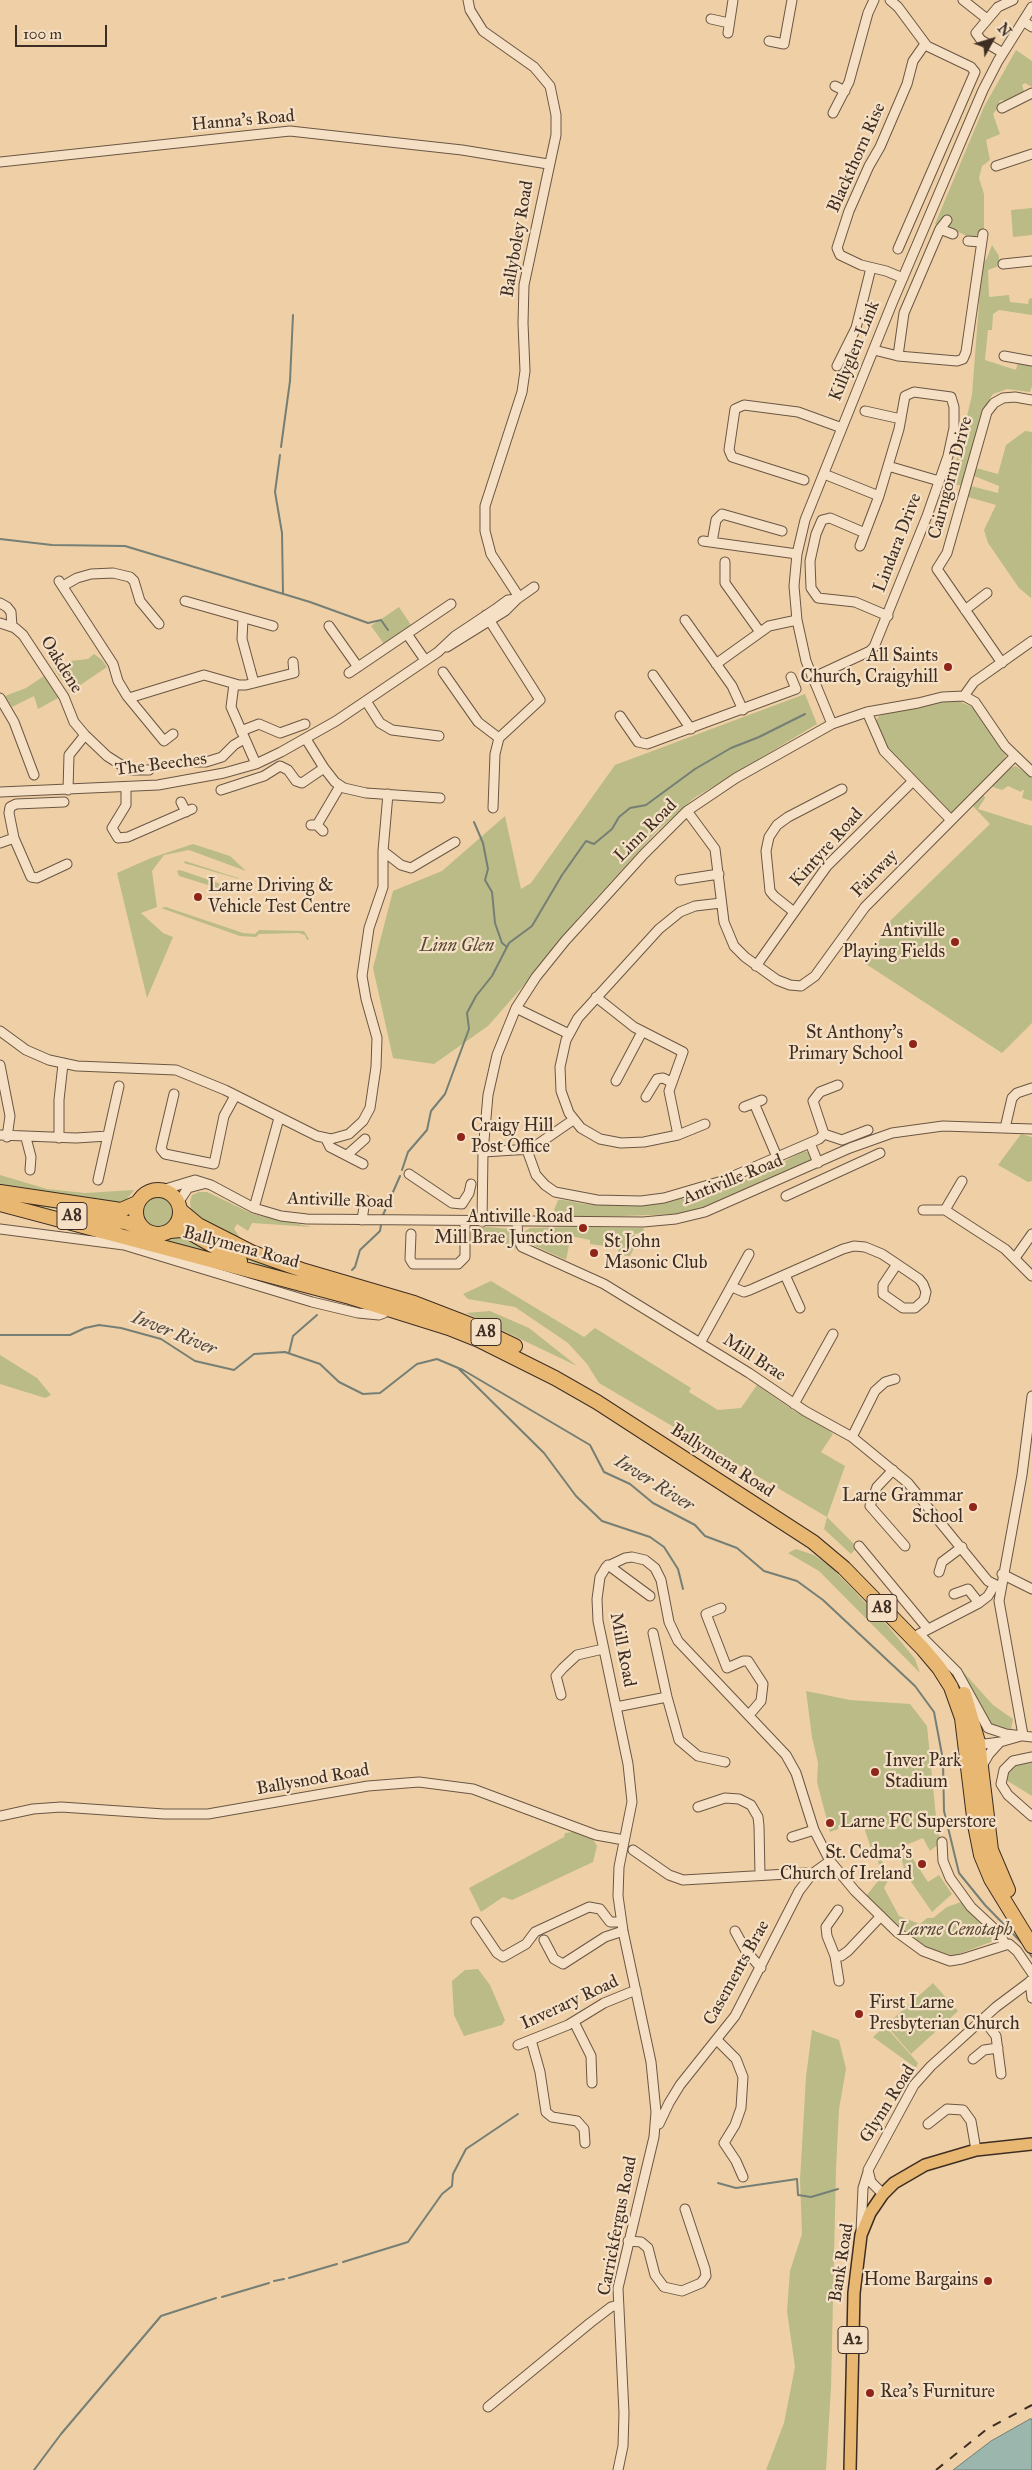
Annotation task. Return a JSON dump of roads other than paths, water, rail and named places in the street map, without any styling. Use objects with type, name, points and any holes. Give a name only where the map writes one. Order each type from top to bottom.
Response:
[{"type":"highway","name":"A8","points":[[0,1192],[121,1210],[138,1203],[147,1192],[162,1190],[174,1197],[179,1207]]},
{"type":"highway","points":[[138,1203],[136,1217],[144,1229]]},
{"type":"highway","name":"A8","points":[[0,1204],[125,1222],[156,1234],[181,1230],[189,1232],[241,1261],[302,1283]]},
{"type":"highway","name":"Ballymena Road","points":[[0,1204],[123,1240],[302,1283],[350,1297],[387,1301],[479,1329],[544,1361],[598,1393],[829,1543],[923,1631]]},
{"type":"highway","points":[[170,1231],[178,1222],[179,1207]]},
{"type":"highway","name":"Ballymena Road","points":[[179,1207],[203,1229],[251,1252],[387,1301],[479,1340],[555,1378],[597,1402],[813,1542],[844,1568],[939,1668],[956,1697],[965,1733]]},
{"type":"highway","name":"A8","points":[[923,1631],[964,1695],[978,1742],[991,1850],[1003,1890],[1032,1946]]},
{"type":"highway","name":"A8","points":[[965,1733],[977,1841],[986,1867],[1032,1929]]},
{"type":"main road","name":"A2","points":[[883,2194],[912,2171],[947,2157],[976,2150],[1032,2144]]},
{"type":"main road","name":"A2","points":[[1016,2147],[1032,2153]]},
{"type":"main road","name":"Bank Road","points":[[850,2470],[853,2380],[852,2323],[861,2235],[870,2213],[883,2194]]},
{"type":"street","name":"Ballyboley Road","points":[[468,0],[470,10],[484,31],[502,47],[527,62],[550,86],[556,115],[556,135],[548,164],[524,285],[525,371],[522,392],[486,506],[486,539],[494,567],[518,598]]},
{"type":"street","points":[[728,33],[733,0]]},
{"type":"street","points":[[769,41],[784,44],[792,0]]},
{"type":"street","points":[[833,113],[845,91],[874,0]]},
{"type":"street","points":[[890,0],[898,7],[925,44],[938,53],[970,66],[975,73],[898,249]]},
{"type":"street","points":[[963,0],[987,19]]},
{"type":"street","points":[[1003,53],[977,36],[976,33],[998,8],[1012,0]]},
{"type":"street","name":"Killyglen Link","points":[[832,724],[812,678],[797,620],[794,586],[797,554],[805,520],[983,90],[1003,53],[1032,7]]},
{"type":"street","points":[[711,19],[729,23]]},
{"type":"street","points":[[1023,21],[1032,27]]},
{"type":"street","name":"Blackthorn Rise","points":[[904,278],[886,270],[871,268],[840,254],[838,245],[849,212],[907,84],[913,60],[925,44]]},
{"type":"street","points":[[835,86],[845,91]]},
{"type":"street","points":[[1002,108],[1032,93]]},
{"type":"street","name":"Hanna's Road","points":[[0,162],[290,131],[462,150],[548,164]]},
{"type":"street","points":[[996,166],[1032,154]]},
{"type":"street","points":[[898,356],[904,313],[940,229],[947,220]]},
{"type":"street","points":[[940,229],[953,234]]},
{"type":"street","points":[[874,350],[898,356],[957,361],[964,358],[982,238],[968,241]]},
{"type":"street","points":[[1003,264],[1032,261]]},
{"type":"street","points":[[837,366],[856,328],[871,268]]},
{"type":"street","points":[[1004,356],[1032,361]]},
{"type":"street","name":"Lindara Drive","points":[[812,678],[872,650],[888,616],[939,482],[954,432],[952,399],[908,393],[903,399],[901,419],[888,466],[860,546]]},
{"type":"street","name":"Cairngorm Drive","points":[[965,610],[937,572],[938,566],[947,554],[987,412],[994,403],[1003,398],[1015,397],[1032,400]]},
{"type":"street","points":[[804,480],[731,457],[729,450],[735,409],[744,405],[798,412],[842,428]]},
{"type":"street","points":[[864,411],[901,419]]},
{"type":"street","name":"Lindara Drive","points":[[888,466],[939,482]]},
{"type":"street","name":"Lindara Drive","points":[[824,474],[879,496]]},
{"type":"street","points":[[778,533],[722,514],[716,520],[708,541],[797,554]]},
{"type":"street","name":"Lindara Drive","points":[[865,533],[830,518],[822,521],[810,561],[811,588],[818,598],[855,602],[888,616]]},
{"type":"street","points":[[725,562],[725,583],[760,632]]},
{"type":"street","name":"The Beeches","points":[[159,624],[140,602],[134,581],[130,577],[113,573],[91,574],[61,584],[113,664],[118,681],[129,698],[164,741],[173,734]]},
{"type":"street","name":"The Beeches","points":[[0,792],[68,790],[191,780],[256,764],[336,722],[425,660],[459,642],[488,618],[512,606],[518,598],[534,587]]},
{"type":"street","points":[[988,593],[965,610],[1002,663]]},
{"type":"street","points":[[185,601],[273,626]]},
{"type":"street","points":[[0,603],[7,606],[11,612],[12,626],[0,624]]},
{"type":"street","points":[[349,673],[451,604]]},
{"type":"street","points":[[488,618],[540,700],[499,738],[495,754],[493,808]]},
{"type":"street","points":[[243,619],[242,639],[254,683]]},
{"type":"street","points":[[685,620],[734,689],[743,710]]},
{"type":"street","points":[[716,664],[769,626],[797,620]]},
{"type":"street","name":"Oakdene","points":[[12,626],[23,635],[40,660],[64,697],[73,720],[85,735],[107,756],[133,772],[146,770],[142,760]]},
{"type":"street","points":[[335,628],[358,667]]},
{"type":"street","points":[[407,634],[425,660]]},
{"type":"street","points":[[1031,645],[974,682],[964,696],[980,706],[999,738],[1014,756],[1032,772]]},
{"type":"street","points":[[129,698],[202,676],[210,676],[243,686],[294,673],[293,662]]},
{"type":"street","points":[[443,672],[478,722],[499,738]]},
{"type":"street","points":[[653,675],[690,729]]},
{"type":"street","points":[[616,729],[622,720],[638,742],[643,745],[743,710],[796,689],[791,677]]},
{"type":"street","points":[[234,684],[231,707],[256,764]]},
{"type":"street","name":"Linn Road","points":[[482,1222],[486,1107],[491,1077],[504,1036],[516,1008],[536,977],[565,941],[644,854],[687,811],[728,783],[832,724],[866,712],[942,697],[964,696]]},
{"type":"street","points":[[0,698],[9,713],[33,772],[23,772]]},
{"type":"street","points":[[366,701],[380,723],[392,730],[435,739]]},
{"type":"street","points":[[866,712],[884,752],[951,820]]},
{"type":"street","points":[[0,717],[9,713]]},
{"type":"street","name":"The Beeches","points":[[195,762],[206,762],[222,756],[242,735],[259,724],[280,733],[299,723]]},
{"type":"street","points":[[68,790],[68,755],[85,735]]},
{"type":"street","points":[[306,739],[324,768],[340,786],[357,792],[442,798]]},
{"type":"street","name":"Fairway","points":[[687,811],[714,845],[725,926],[730,940],[740,953],[756,966],[790,985],[801,986],[809,982],[860,912],[1014,756]]},
{"type":"street","points":[[221,790],[264,776],[280,766],[288,770],[296,781],[302,782],[324,768]]},
{"type":"street","name":"Kintyre Road","points":[[756,966],[827,866],[912,782]]},
{"type":"street","points":[[126,786],[126,805],[112,828],[118,838],[128,837],[189,810],[181,802]]},
{"type":"street","points":[[317,827],[340,786]]},
{"type":"street","points":[[794,912],[774,896],[770,890],[766,851],[769,837],[778,825],[788,817],[842,789]]},
{"type":"street","points":[[0,1031],[26,1050],[63,1064],[176,1070],[326,1139],[343,1137],[363,1121],[370,1108],[376,1068],[377,1038],[366,999],[362,976],[369,928],[383,887],[383,851],[388,794]]},
{"type":"street","points":[[57,856],[64,865],[37,878],[32,878],[9,822],[11,806],[18,804],[60,806]]},
{"type":"street","points":[[0,843],[14,838]]},
{"type":"street","points":[[383,851],[401,865],[411,868],[454,842]]},
{"type":"street","points":[[680,880],[719,874]]},
{"type":"street","points":[[705,1124],[678,1135],[638,1143],[616,1143],[595,1137],[573,1120],[564,1101],[560,1086],[561,1060],[569,1034],[578,1018],[596,996],[674,915],[695,906],[722,903]]},
{"type":"street","points":[[596,996],[621,1018],[642,1032],[683,1052],[671,1082],[669,1094],[678,1135]]},
{"type":"street","points":[[516,1008],[569,1034]]},
{"type":"street","points":[[616,1081],[642,1032]]},
{"type":"street","points":[[0,1064],[9,1113],[4,1136],[59,1138],[108,1136]]},
{"type":"street","points":[[59,1138],[59,1100],[63,1064]]},
{"type":"street","points":[[646,1097],[659,1079],[671,1082]]},
{"type":"street","points":[[824,1134],[813,1103],[819,1093],[838,1085]]},
{"type":"street","points":[[97,1174],[120,1086]]},
{"type":"street","points":[[1006,1128],[1012,1098],[1017,1093],[1032,1088]]},
{"type":"street","points":[[174,1094],[161,1149],[165,1154],[214,1164],[224,1116],[235,1096]]},
{"type":"street","points":[[744,1107],[758,1102],[777,1157]]},
{"type":"street","points":[[254,1208],[279,1118]]},
{"type":"street","points":[[483,1152],[528,1150],[541,1144],[573,1120]]},
{"type":"street","name":"Antiville Road","points":[[162,1190],[189,1180],[206,1184],[254,1208],[293,1217],[465,1222],[643,1222],[676,1219],[723,1205],[872,1139],[912,1129],[943,1126],[1032,1129]]},
{"type":"street","points":[[824,1134],[842,1140],[868,1130]]},
{"type":"street","points":[[528,1150],[535,1174],[551,1190],[579,1198],[619,1201],[657,1199],[685,1193],[722,1181],[810,1143],[824,1134]]},
{"type":"street","points":[[26,1138],[31,1159],[30,1171]]},
{"type":"street","points":[[346,1155],[365,1138]]},
{"type":"street","points":[[326,1139],[330,1147],[362,1164]]},
{"type":"street","points":[[810,1143],[818,1163]]},
{"type":"street","points":[[786,1196],[880,1153]]},
{"type":"street","points":[[807,1168],[814,1182]]},
{"type":"street","points":[[409,1174],[452,1202],[462,1204],[470,1188],[483,1193]]},
{"type":"street","points":[[945,1210],[962,1181]]},
{"type":"street","points":[[179,1207],[188,1188],[206,1184]]},
{"type":"street","points":[[362,1220],[364,1200]]},
{"type":"street","points":[[923,1210],[945,1210],[1002,1247],[1032,1276]]},
{"type":"street","points":[[411,1234],[410,1258],[414,1265],[459,1264],[465,1256],[465,1222]]},
{"type":"street","name":"Mill Brae","points":[[517,1222],[518,1239],[522,1247],[604,1284],[794,1404],[852,1437],[893,1470],[920,1497],[981,1573],[997,1586]]},
{"type":"street","name":"Ballymena Road","points":[[0,1229],[123,1240],[358,1314],[379,1315],[384,1313],[387,1301]]},
{"type":"street","points":[[1015,1258],[1032,1234]]},
{"type":"street","points":[[732,1287],[744,1292],[854,1246],[875,1251],[897,1264],[918,1279],[925,1287],[924,1300],[915,1308],[903,1308],[883,1294],[883,1285],[897,1264]]},
{"type":"street","points":[[700,1343],[749,1254]]},
{"type":"street","points":[[785,1275],[800,1308]]},
{"type":"street","points":[[347,1311],[350,1297]]},
{"type":"street","points":[[794,1404],[833,1334]]},
{"type":"street","points":[[852,1437],[875,1391],[885,1382],[895,1379]]},
{"type":"street","points":[[923,1631],[979,1603],[997,1586],[1002,1574],[1022,1475],[1032,1396]]},
{"type":"street","points":[[893,1470],[878,1486],[870,1506],[905,1546]]},
{"type":"street","points":[[860,1546],[923,1631],[957,1672],[988,1728],[996,1732],[1028,1736]]},
{"type":"street","points":[[939,1572],[942,1562],[962,1547]]},
{"type":"street","points":[[608,1565],[625,1558],[638,1557],[655,1568],[661,1580],[668,1622],[678,1641],[778,1745],[793,1767],[814,1830],[830,1861],[844,1879],[912,1944],[943,1959],[958,1960],[1005,1944],[1011,1945],[1016,1949],[1031,1978],[1032,1998]]},
{"type":"street","points":[[608,1565],[650,1596]]},
{"type":"street","name":"Mill Road","points":[[608,1565],[600,1577],[597,1599],[598,1621],[616,1707],[632,1802],[618,1881],[622,1927],[636,1990]]},
{"type":"street","points":[[1002,1574],[1032,1589]]},
{"type":"street","points":[[997,1586],[999,1612],[1028,1736]]},
{"type":"street","points":[[954,1594],[968,1589],[979,1603]]},
{"type":"street","points":[[721,1608],[706,1614],[727,1668],[743,1661],[748,1661],[763,1684],[761,1700],[750,1715]]},
{"type":"street","points":[[653,1634],[666,1696],[677,1736],[682,1744],[702,1758],[725,1762]]},
{"type":"street","points":[[561,1696],[556,1676],[563,1668],[578,1655],[603,1649]]},
{"type":"street","points":[[616,1707],[666,1696]]},
{"type":"street","points":[[965,1733],[978,1742],[1011,1741],[1028,1736]]},
{"type":"street","points":[[982,1768],[989,1754],[1000,1742]]},
{"type":"street","points":[[1032,1757],[1013,1761],[1004,1770],[1001,1784],[1008,1795],[1032,1816]]},
{"type":"street","name":"Ballysnod Road","points":[[0,1816],[33,1809],[61,1807],[164,1814],[208,1814],[368,1786],[420,1782],[473,1789],[596,1835],[624,1840]]},
{"type":"street","points":[[698,1807],[725,1798],[739,1799],[752,1805],[758,1817],[760,1875]]},
{"type":"street","points":[[792,1837],[814,1830]]},
{"type":"street","points":[[942,1842],[943,1862],[950,1878],[971,1907],[1000,1934],[1005,1944]]},
{"type":"street","points":[[633,1850],[678,1879],[812,1874]]},
{"type":"street","name":"Casements Brae","points":[[655,2125],[659,2124],[680,2086],[718,2041],[735,2016],[761,1968],[793,1901],[812,1874],[830,1861]]},
{"type":"street","points":[[476,1922],[497,1953],[503,1957],[526,1944],[535,1932],[590,1907],[600,1909],[610,1922],[622,1927]]},
{"type":"street","points":[[838,1910],[826,1927],[827,1936],[835,1956],[839,1981]]},
{"type":"street","points":[[835,1956],[841,1956],[848,1951],[881,1916]]},
{"type":"street","points":[[544,1940],[554,1959],[563,1964],[622,1927]]},
{"type":"street","points":[[735,1931],[746,1951],[761,1968]]},
{"type":"street","name":"Glynn Road","points":[[883,2194],[870,2182],[868,2172],[914,2085],[983,2019],[1031,1978]]},
{"type":"street","name":"Inverary Road","points":[[518,2045],[574,2022],[604,2003],[636,1990]]},
{"type":"street","name":"Carrickfergus Road","points":[[618,2470],[623,2446],[624,2387],[618,2288],[655,2125],[654,2084],[636,1990]]},
{"type":"street","points":[[983,2019],[996,2036],[1001,2074]]},
{"type":"street","points":[[574,2022],[591,2056],[592,2083]]},
{"type":"street","points":[[531,2040],[540,2072],[546,2112],[552,2116],[577,2121],[584,2129],[585,2143]]},
{"type":"street","points":[[718,2041],[736,2059],[743,2077],[741,2108],[724,2143],[743,2178]]},
{"type":"street","points":[[973,2059],[984,2050],[998,2048]]},
{"type":"street","points":[[928,2124],[947,2109],[963,2110],[971,2120],[976,2150]]},
{"type":"street","points":[[861,2235],[863,2188],[868,2172]]},
{"type":"street","points":[[628,2240],[641,2242],[648,2248],[655,2275],[664,2287],[682,2291],[701,2282],[706,2276],[705,2269],[685,2209]]},
{"type":"street","points":[[488,2407],[590,2323],[611,2307],[618,2305]]},
{"type":"water","points":[[1032,2419],[1032,2470],[953,2470],[991,2441]]},
{"type":"waterway","points":[[281,447],[290,381],[293,315]]},
{"type":"waterway","points":[[280,455],[275,492],[282,533],[283,594]]},
{"type":"waterway","points":[[0,539],[52,545],[125,546],[310,602],[368,623],[381,620],[388,630]]},
{"type":"waterway","points":[[402,1170],[408,1152],[427,1130],[431,1111],[445,1094],[469,1029],[467,1013],[476,996],[492,976],[509,943],[532,926],[562,875],[586,841],[594,844],[612,829],[619,817],[630,808],[646,805],[695,769],[731,748],[759,737],[805,714]]},
{"type":"waterway","points":[[474,822],[483,843],[488,869],[485,880],[492,892],[495,923],[502,943],[507,947]]},
{"type":"waterway","points":[[383,1215],[400,1176]]},
{"type":"waterway","points":[[352,1270],[355,1267],[360,1250],[380,1231],[381,1225]]},
{"type":"waterway","points":[[289,1353],[293,1336],[317,1315]]},
{"type":"waterway","name":"Inver River","points":[[0,1335],[70,1335],[85,1328],[99,1325],[121,1328],[161,1339],[195,1361],[234,1370],[254,1354],[285,1352],[320,1364],[339,1382],[363,1394],[380,1393],[417,1364],[437,1359],[463,1370],[590,1445],[604,1472],[630,1484],[653,1503],[695,1525],[705,1536],[737,1548],[764,1571],[797,1581],[823,1600],[915,1686],[934,1712],[943,1760],[944,1811],[959,1873],[985,1905],[1022,1943]]},
{"type":"waterway","points":[[458,1368],[544,1453],[576,1496],[602,1521],[650,1537],[664,1547],[678,1569],[683,1589]]},
{"type":"waterway","name":"Inver River","points":[[1028,1951],[1032,1957]]},
{"type":"waterway","points":[[343,2262],[408,2242],[442,2194],[452,2186],[453,2174],[466,2149],[518,2114]]},
{"type":"waterway","points":[[718,2183],[736,2188],[797,2179],[798,2195],[811,2197],[838,2189]]},
{"type":"waterway","points":[[289,2278],[337,2264]]},
{"type":"waterway","points":[[274,2281],[284,2279]]},
{"type":"waterway","points":[[222,2297],[269,2283]]},
{"type":"waterway","points":[[34,2470],[61,2434],[161,2316],[216,2298]]},
{"type":"railway","points":[[936,2470],[987,2429],[1032,2405]]},
{"type":"place","name":"All Saints Church, Craigyhill","points":[[948,667]]},
{"type":"place","name":"Larne Driving & Vehicle Test Centre","points":[[198,897]]},
{"type":"place","name":"Antiville Playing Fields","points":[[955,942]]},
{"type":"place","name":"St Anthony's Primary School","points":[[913,1044]]},
{"type":"place","name":"Craigy Hill Post Office","points":[[461,1137]]},
{"type":"place","name":"Antiville Road Mill Brae Junction","points":[[583,1228]]},
{"type":"place","name":"St John Masonic Club","points":[[594,1253]]},
{"type":"place","name":"Larne Grammar School","points":[[973,1507]]},
{"type":"place","name":"Inver Park Stadium","points":[[875,1772]]},
{"type":"place","name":"Larne FC Superstore","points":[[830,1823]]},
{"type":"place","name":"St. Cedma's Church of Ireland","points":[[922,1864]]},
{"type":"place","name":"First Larne Presbyterian Church","points":[[859,2014]]},
{"type":"place","name":"Home Bargains","points":[[988,2281]]},
{"type":"place","name":"Rea's Furniture","points":[[870,2393]]},
{"type":"park label","name":"Linn Glen","points":[[457,947]]},
{"type":"park label","name":"Larne Cenotaph","points":[[955,1931]]}]
